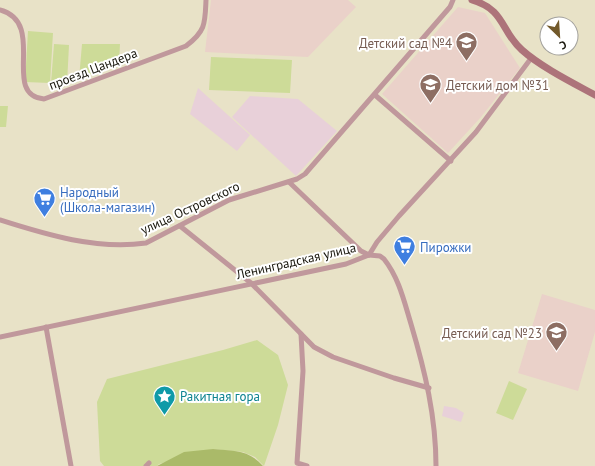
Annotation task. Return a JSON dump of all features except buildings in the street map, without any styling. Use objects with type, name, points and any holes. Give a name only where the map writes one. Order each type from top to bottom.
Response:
[{"type":"main road","points":[[472,0],[484,4],[495,12],[514,42],[532,57],[595,95]]},
{"type":"street","name":"проезд Цандера","points":[[18,82],[25,94],[44,99],[186,46],[198,36],[204,26],[206,0]]},
{"type":"street","name":"улица Островского","points":[[0,220],[90,244],[117,246],[146,243],[229,200],[289,182],[305,174],[450,7],[453,0]]},
{"type":"street","points":[[0,10],[7,12],[16,20],[21,35],[17,74]]},
{"type":"street","name":"Ленинградская улица","points":[[0,337],[346,264],[369,255],[399,216],[476,132],[532,57]]},
{"type":"street","points":[[375,95],[451,161]]},
{"type":"street","points":[[289,182],[361,251],[369,255],[380,256],[384,259],[400,288],[429,388],[435,432],[436,466]]},
{"type":"street","points":[[180,226],[251,283],[314,348],[334,357],[394,378],[429,388]]},
{"type":"street","points":[[46,327],[71,466]]},
{"type":"street","points":[[301,334],[303,371],[297,463],[307,466]]},
{"type":"shaded area","points":[[211,0],[348,0],[356,7],[308,57],[205,52]]},
{"type":"shaded area","name":"Детский сад №4","points":[[458,7],[485,13],[520,68],[481,117],[448,153],[382,94]]},
{"type":"shaded area","points":[[198,88],[250,135],[237,151],[190,114]]},
{"type":"shaded area","points":[[250,96],[298,99],[337,131],[296,176],[232,117]]},
{"type":"shaded area","name":"Детский сад №23","points":[[542,294],[595,310],[595,332],[578,391],[518,373]]},
{"type":"shaded area","points":[[444,406],[456,408],[464,413],[461,422],[442,416]]},
{"type":"green space","points":[[28,31],[53,33],[50,83],[25,82]]},
{"type":"green space","points":[[54,44],[69,45],[67,84],[51,83]]},
{"type":"green space","points":[[82,44],[120,44],[119,62],[79,79]]},
{"type":"green space","points":[[211,57],[292,60],[290,93],[209,90]]},
{"type":"green space","points":[[0,106],[8,106],[6,127],[0,127]]},
{"type":"green space","points":[[257,340],[278,355],[288,385],[278,425],[264,466],[255,457],[243,452],[213,449],[159,464],[157,466],[104,466],[100,461],[97,402],[107,379]]},
{"type":"green space","points":[[509,381],[527,389],[513,420],[496,413]]},
{"type":"green space","points":[[213,449],[240,452],[252,456],[263,466],[157,466],[184,452]]},
{"type":"place","name":"Детский сад №4","points":[[467,62]]},
{"type":"place","name":"Детский дом №31","points":[[431,104]]},
{"type":"place","name":"Народный (Школа-магазин)","points":[[45,218]]},
{"type":"place","name":"Пирожки","points":[[404,266]]},
{"type":"place","name":"Детский сад №23","points":[[557,352]]},
{"type":"place","name":"Ракитная гора","points":[[165,416]]}]
